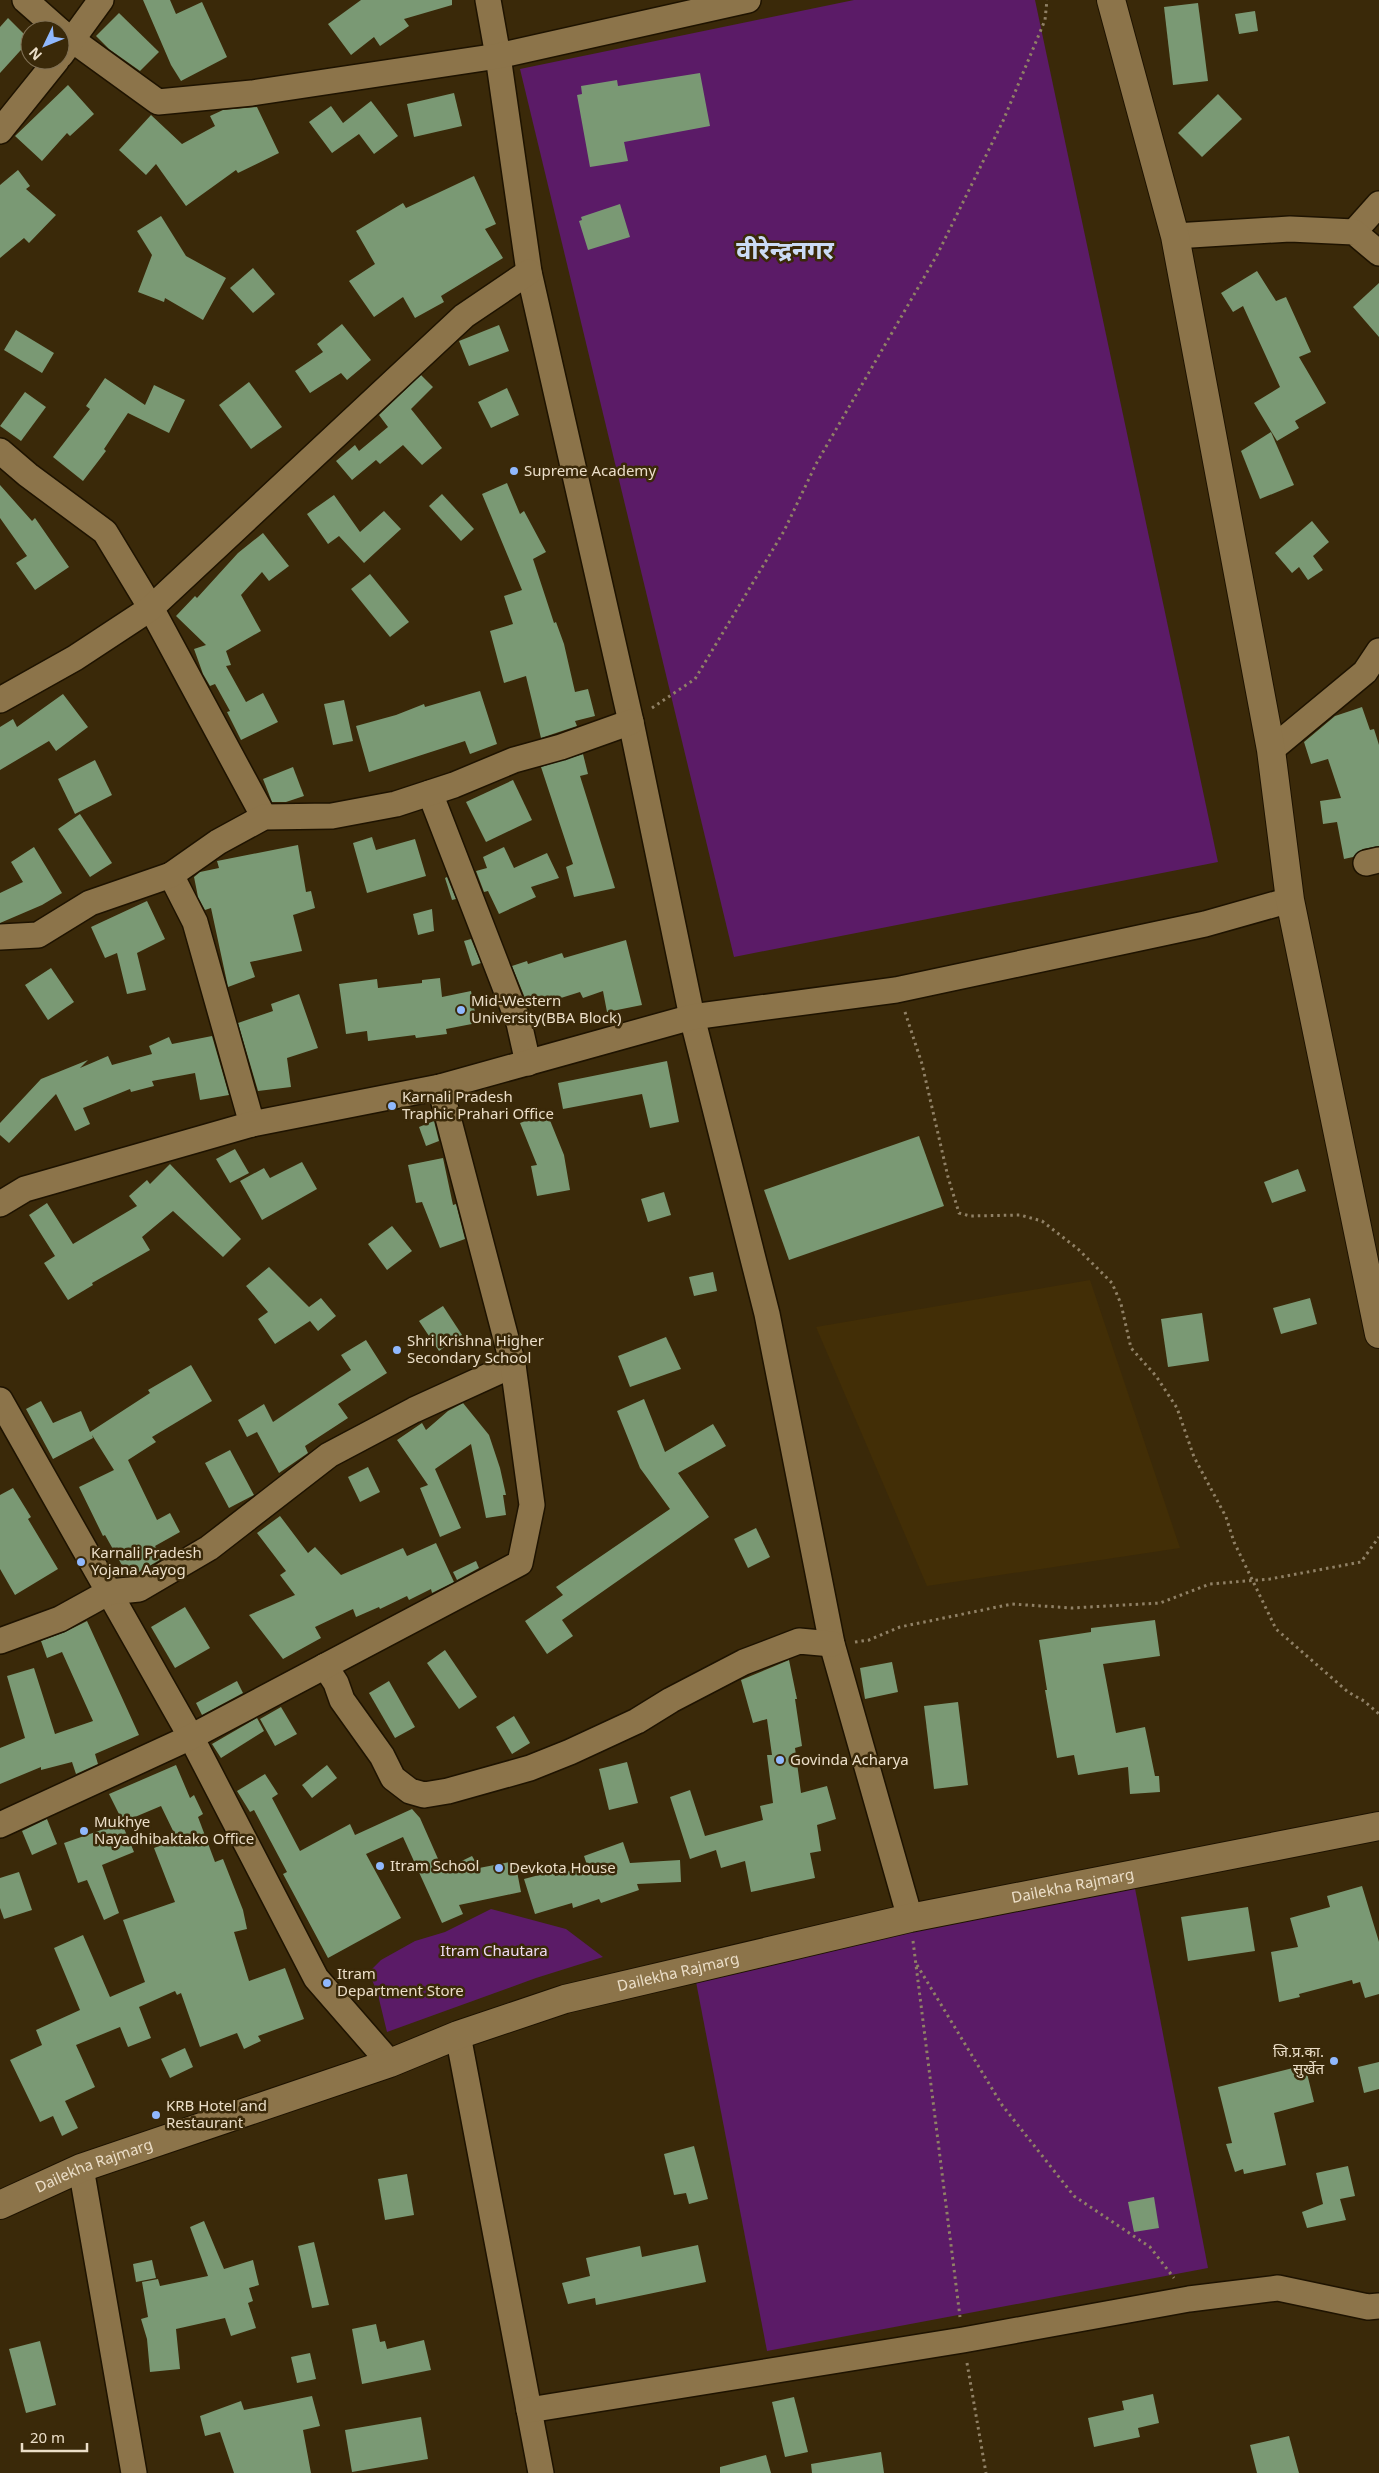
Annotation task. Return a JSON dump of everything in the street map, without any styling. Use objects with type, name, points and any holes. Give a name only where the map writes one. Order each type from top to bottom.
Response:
[{"type":"main road","points":[[1111,0],[1174,236],[1271,750],[1290,900],[1379,1334]]},
{"type":"main road","name":"Dailekha Rajmarg","points":[[0,2205],[81,2168],[390,2063],[458,2035],[600,1989],[910,1918],[1379,1826]]},
{"type":"street","points":[[25,0],[42,20]]},
{"type":"street","points":[[70,35],[101,0]]},
{"type":"street","points":[[488,0],[498,56],[529,272],[631,722],[692,1018],[767,1314],[832,1644],[910,1918]]},
{"type":"street","points":[[70,49],[158,102],[252,93],[498,56],[748,0]]},
{"type":"street","points":[[0,132],[44,70]]},
{"type":"street","points":[[1354,232],[1379,204]]},
{"type":"street","points":[[1174,236],[1290,229],[1354,232],[1379,253]]},
{"type":"street","points":[[0,700],[75,658],[151,608],[464,316],[529,272]]},
{"type":"street","points":[[0,451],[28,475],[105,532],[151,608],[264,817]]},
{"type":"street","points":[[1271,750],[1365,672],[1379,651]]},
{"type":"street","points":[[0,937],[38,934],[90,902],[172,875],[218,842],[264,817],[332,816],[396,804],[430,793],[514,760],[561,747],[631,722]]},
{"type":"street","points":[[430,793],[519,1023],[528,1064]]},
{"type":"street","points":[[172,875],[195,922],[252,1124]]},
{"type":"street","points":[[0,1204],[25,1189],[252,1124],[440,1087],[692,1018],[896,990],[1159,934],[1290,900]]},
{"type":"street","points":[[0,1825],[191,1736],[520,1563],[532,1505],[513,1365],[440,1087]]},
{"type":"street","points":[[0,1641],[60,1619],[109,1592],[139,1589],[209,1548],[329,1455],[414,1410],[513,1365]]},
{"type":"street","points":[[0,1400],[191,1736],[316,1978],[390,2063]]},
{"type":"street","points":[[325,1666],[336,1683],[342,1700],[382,1756],[393,1778],[410,1791],[424,1795],[448,1791],[530,1768],[570,1752],[637,1721],[671,1700],[744,1662],[799,1641],[832,1644]]},
{"type":"street","points":[[458,2035],[541,2473]]},
{"type":"street","points":[[81,2168],[134,2473]]},
{"type":"street","points":[[529,2410],[963,2340],[1189,2299],[1278,2288],[1368,2307],[1379,2306]]},
{"type":"path","points":[[631,722],[695,679],[784,531],[816,464],[937,255],[1003,121],[1046,20],[1047,0]]},
{"type":"path","points":[[896,990],[922,1064],[956,1210],[963,1216],[1020,1215],[1042,1221],[1078,1249],[1112,1283],[1121,1304],[1131,1348],[1156,1376],[1177,1408],[1192,1452],[1207,1478],[1213,1497],[1226,1517],[1232,1537],[1276,1629],[1348,1692],[1364,1701],[1379,1714]]},
{"type":"path","points":[[832,1644],[869,1640],[900,1627],[1012,1604],[1072,1608],[1160,1603],[1210,1584],[1270,1579],[1361,1562],[1379,1537]]},
{"type":"path","points":[[910,1918],[963,2340],[986,2473]]},
{"type":"path","points":[[916,1963],[1002,2105],[1074,2196],[1150,2247],[1189,2299]]},
{"type":"shaded area","points":[[1090,1280],[1180,1548],[927,1586],[816,1327]]},
{"type":"green space","points":[[854,0],[1035,0],[1218,862],[734,957],[520,69]]},
{"type":"green space","points":[[1133,1878],[1208,2268],[767,2351],[692,1961]]},
{"type":"green space","name":"Itram Chautara","points":[[491,1909],[566,1929],[603,1957],[536,1978],[387,2032],[378,1995],[369,1972],[381,1960],[415,1941],[445,1932]]},
{"type":"building","points":[[143,0],[170,0],[176,14],[202,2],[227,57],[181,81],[171,65]]},
{"type":"building","points":[[361,0],[452,0],[452,5],[404,19],[409,26],[380,46],[374,37],[351,55],[328,24]]},
{"type":"building","points":[[1198,3],[1208,81],[1173,85],[1164,7]]},
{"type":"building","points":[[1255,11],[1258,31],[1239,34],[1235,14]]},
{"type":"building","points":[[119,13],[159,52],[140,71],[109,49],[96,36]]},
{"type":"building","points":[[8,18],[20,30],[20,51],[0,73],[0,27]]},
{"type":"building","points":[[700,73],[710,126],[624,142],[628,161],[590,167],[577,95],[582,94],[581,86],[617,80],[618,86]]},
{"type":"building","points":[[68,85],[94,114],[70,136],[67,133],[42,161],[15,136]]},
{"type":"building","points":[[454,93],[462,126],[414,137],[407,104]]},
{"type":"building","points":[[1218,94],[1242,119],[1202,157],[1178,133]]},
{"type":"building","points":[[371,101],[398,136],[374,154],[359,134],[332,153],[309,122],[331,106],[343,123]]},
{"type":"building","points":[[257,107],[279,153],[238,173],[236,170],[186,206],[156,164],[146,175],[119,150],[151,115],[182,144],[215,126],[210,116],[223,110]]},
{"type":"building","points":[[18,170],[30,186],[26,189],[56,215],[29,243],[24,238],[0,258],[0,185]]},
{"type":"building","points":[[474,176],[496,224],[485,229],[503,258],[441,296],[444,302],[415,318],[403,297],[374,317],[349,281],[375,264],[356,231],[403,203],[406,208]]},
{"type":"building","points":[[620,204],[630,237],[588,250],[579,221],[582,220],[581,217]]},
{"type":"building","points":[[161,216],[186,256],[226,278],[203,320],[165,298],[164,302],[138,292],[152,255],[137,231]]},
{"type":"building","points":[[253,268],[275,294],[253,313],[230,288]]},
{"type":"building","points":[[1257,271],[1276,301],[1286,297],[1311,352],[1299,357],[1326,403],[1295,421],[1299,428],[1277,441],[1254,403],[1280,387],[1243,306],[1233,312],[1221,293]]},
{"type":"building","points":[[1379,283],[1379,337],[1353,307]]},
{"type":"building","points":[[342,324],[371,360],[347,380],[341,373],[310,393],[295,371],[323,352],[317,344]]},
{"type":"building","points":[[499,325],[509,351],[469,366],[459,341]]},
{"type":"building","points":[[16,330],[54,353],[42,373],[4,350]]},
{"type":"building","points":[[421,375],[433,387],[411,409],[442,448],[422,465],[403,445],[380,464],[376,460],[352,480],[336,461],[355,445],[359,451],[388,427],[379,415]]},
{"type":"building","points":[[105,378],[145,405],[154,385],[185,400],[169,433],[128,413],[104,449],[106,451],[83,481],[53,457],[90,409],[86,406]]},
{"type":"building","points":[[249,382],[282,427],[251,449],[219,405]]},
{"type":"building","points":[[507,388],[519,415],[491,428],[478,402]]},
{"type":"building","points":[[25,392],[46,407],[21,441],[0,426]]},
{"type":"building","points":[[1271,432],[1294,485],[1260,499],[1241,451]]},
{"type":"building","points":[[507,483],[520,514],[524,511],[546,552],[533,559],[554,623],[556,622],[564,644],[575,692],[588,689],[595,716],[575,721],[577,726],[541,738],[526,676],[504,683],[490,631],[513,624],[504,596],[522,590],[482,494]]},
{"type":"building","points":[[0,485],[32,521],[35,518],[69,567],[35,590],[16,563],[27,556],[0,518]]},
{"type":"building","points":[[442,494],[474,529],[461,541],[429,506]]},
{"type":"building","points":[[334,495],[360,532],[384,511],[401,529],[364,563],[339,536],[328,544],[307,514]]},
{"type":"building","points":[[1312,521],[1329,542],[1313,556],[1323,570],[1308,580],[1299,567],[1292,573],[1275,553]]},
{"type":"building","points":[[263,533],[289,566],[269,581],[262,572],[241,595],[261,631],[226,651],[231,665],[226,666],[246,702],[263,693],[278,722],[241,740],[227,712],[230,711],[215,684],[210,686],[203,674],[194,649],[206,645],[176,616],[195,596],[197,598],[238,553]]},
{"type":"building","points":[[370,574],[409,622],[390,637],[351,589]]},
{"type":"building","points":[[480,691],[497,744],[470,754],[465,741],[369,772],[356,726],[396,715],[424,704],[425,707]]},
{"type":"building","points":[[63,694],[88,727],[56,751],[49,741],[0,770],[0,727],[13,719],[17,727]]},
{"type":"building","points":[[344,700],[353,741],[333,745],[324,704]]},
{"type":"building","points":[[1362,707],[1370,730],[1374,729],[1379,745],[1379,846],[1363,849],[1353,857],[1344,859],[1337,822],[1323,824],[1320,801],[1341,798],[1328,759],[1311,764],[1304,742],[1335,716]]},
{"type":"building","points":[[583,754],[588,774],[580,776],[615,888],[574,897],[566,867],[573,864],[541,767]]},
{"type":"building","points":[[95,760],[112,795],[75,814],[58,779]]},
{"type":"building","points":[[293,767],[304,796],[286,802],[272,802],[263,779]]},
{"type":"building","points":[[513,780],[532,820],[486,842],[466,802]]},
{"type":"building","points":[[80,814],[112,863],[90,877],[58,829]]},
{"type":"building","points":[[372,837],[376,850],[415,839],[426,876],[367,893],[353,843]]},
{"type":"building","points":[[298,845],[306,892],[311,891],[315,908],[293,915],[302,951],[250,962],[255,977],[228,987],[211,908],[205,910],[198,897],[194,877],[200,872],[219,868],[217,861]]},
{"type":"building","points":[[34,847],[62,893],[42,905],[0,923],[0,893],[23,882],[11,862]]},
{"type":"building","points":[[504,847],[514,868],[547,853],[559,878],[531,887],[536,897],[499,914],[488,891],[484,892],[476,871],[487,868],[483,857]]},
{"type":"building","points":[[447,877],[456,899],[452,900],[445,878]]},
{"type":"building","points":[[147,901],[165,939],[137,953],[146,990],[127,994],[117,953],[105,958],[91,927]]},
{"type":"building","points":[[432,909],[434,931],[418,935],[413,914]]},
{"type":"building","points":[[471,939],[481,963],[472,966],[464,941]]},
{"type":"building","points":[[626,940],[642,1005],[607,1012],[603,991],[583,998],[580,992],[529,1008],[512,966],[527,961],[528,964],[562,953],[564,958]]},
{"type":"building","points":[[51,968],[74,1002],[48,1020],[25,985]]},
{"type":"building","points":[[440,978],[442,997],[471,991],[477,1023],[446,1029],[447,1034],[416,1038],[415,1035],[368,1041],[367,1031],[346,1034],[339,984],[377,979],[378,988],[422,983],[422,980]]},
{"type":"building","points":[[299,994],[318,1048],[287,1058],[291,1087],[258,1091],[238,1023],[273,1011],[271,1004]]},
{"type":"building","points":[[212,1036],[229,1095],[200,1100],[195,1073],[152,1081],[154,1086],[131,1092],[130,1089],[83,1108],[90,1124],[75,1131],[56,1094],[9,1143],[0,1135],[0,1123],[41,1079],[88,1060],[80,1068],[108,1056],[112,1065],[152,1054],[149,1046],[169,1037],[172,1044]]},
{"type":"building","points":[[667,1061],[679,1122],[650,1128],[642,1094],[563,1109],[558,1083]]},
{"type":"building","points":[[547,1113],[564,1155],[570,1190],[537,1196],[531,1166],[537,1165],[520,1123]]},
{"type":"building","points":[[434,1121],[439,1141],[426,1146],[419,1127]]},
{"type":"building","points":[[919,1136],[944,1206],[789,1260],[764,1190]]},
{"type":"building","points":[[235,1149],[249,1173],[230,1183],[216,1159]]},
{"type":"building","points":[[443,1158],[453,1205],[456,1204],[465,1239],[440,1248],[422,1202],[416,1203],[408,1165]]},
{"type":"building","points":[[302,1162],[317,1189],[262,1220],[240,1181],[264,1168],[270,1178]]},
{"type":"building","points":[[170,1164],[241,1239],[223,1257],[173,1211],[142,1237],[150,1250],[92,1283],[93,1285],[68,1300],[44,1263],[55,1256],[29,1215],[47,1203],[73,1244],[137,1206],[129,1196],[147,1180],[150,1184]]},
{"type":"building","points":[[1298,1169],[1306,1191],[1272,1203],[1264,1182]]},
{"type":"building","points":[[664,1192],[671,1215],[648,1222],[641,1199]]},
{"type":"building","points":[[392,1226],[412,1251],[387,1270],[368,1244]]},
{"type":"building","points":[[269,1267],[309,1307],[321,1298],[336,1316],[318,1331],[310,1321],[275,1344],[258,1319],[268,1312],[246,1286]]},
{"type":"building","points":[[713,1272],[717,1291],[694,1296],[689,1277]]},
{"type":"building","points":[[1310,1298],[1317,1324],[1281,1334],[1273,1308]]},
{"type":"building","points":[[443,1306],[462,1335],[439,1351],[419,1321]]},
{"type":"building","points":[[1202,1313],[1209,1361],[1168,1367],[1161,1319]]},
{"type":"building","points":[[666,1337],[681,1369],[630,1387],[618,1356]]},
{"type":"building","points":[[366,1340],[387,1373],[338,1404],[348,1418],[305,1446],[308,1453],[279,1473],[257,1432],[247,1437],[238,1420],[264,1404],[273,1422],[351,1370],[341,1355]]},
{"type":"building","points":[[191,1365],[212,1401],[152,1437],[156,1442],[128,1460],[157,1520],[170,1513],[180,1532],[155,1546],[163,1558],[134,1575],[119,1577],[115,1572],[123,1567],[105,1535],[103,1536],[79,1487],[114,1470],[92,1435],[93,1438],[53,1459],[26,1409],[41,1401],[53,1423],[81,1411],[90,1432],[150,1393],[148,1390]]},
{"type":"building","points":[[644,1399],[665,1452],[713,1424],[726,1446],[678,1473],[709,1517],[562,1620],[573,1636],[547,1654],[525,1621],[563,1595],[556,1587],[670,1509],[640,1468],[617,1411]]},
{"type":"building","points":[[463,1403],[489,1435],[500,1468],[506,1495],[503,1495],[506,1515],[486,1518],[471,1444],[435,1469],[461,1528],[440,1537],[420,1488],[428,1485],[397,1440],[422,1423],[426,1430],[448,1411]]},
{"type":"building","points":[[230,1450],[254,1495],[229,1508],[205,1463]]},
{"type":"building","points":[[368,1467],[380,1492],[360,1502],[348,1477]]},
{"type":"building","points":[[13,1488],[31,1517],[28,1519],[58,1569],[15,1595],[0,1569],[0,1495]]},
{"type":"building","points":[[280,1516],[308,1553],[315,1547],[341,1575],[403,1548],[407,1556],[436,1543],[454,1582],[432,1593],[431,1589],[409,1600],[407,1596],[380,1609],[379,1607],[356,1617],[353,1609],[315,1627],[321,1638],[283,1659],[249,1615],[295,1595],[280,1575],[286,1571],[257,1533]]},
{"type":"building","points":[[756,1528],[770,1557],[748,1568],[734,1539]]},
{"type":"building","points":[[476,1561],[479,1568],[457,1580],[453,1572]]},
{"type":"building","points":[[185,1607],[210,1648],[175,1668],[151,1627]]},
{"type":"building","points":[[1155,1620],[1160,1656],[1103,1664],[1116,1733],[1145,1727],[1155,1776],[1159,1776],[1160,1792],[1130,1794],[1128,1767],[1078,1775],[1074,1755],[1057,1758],[1045,1690],[1047,1690],[1039,1640],[1091,1632],[1091,1628]]},
{"type":"building","points":[[87,1621],[139,1735],[95,1754],[98,1764],[76,1774],[72,1762],[41,1770],[41,1767],[0,1784],[0,1748],[25,1738],[7,1676],[34,1668],[55,1734],[93,1721],[62,1652],[47,1658],[41,1641]]},
{"type":"building","points":[[445,1650],[477,1697],[459,1709],[427,1663]]},
{"type":"building","points":[[789,1660],[797,1699],[795,1699],[802,1746],[795,1748],[801,1793],[827,1786],[836,1819],[817,1825],[821,1851],[810,1853],[815,1878],[751,1892],[745,1861],[721,1868],[716,1850],[690,1859],[670,1797],[690,1790],[705,1836],[763,1820],[760,1806],[773,1803],[767,1755],[772,1755],[767,1719],[753,1723],[741,1680]]},
{"type":"building","points":[[892,1662],[898,1692],[865,1699],[860,1668]]},
{"type":"building","points":[[237,1681],[243,1693],[202,1715],[196,1703]]},
{"type":"building","points":[[389,1681],[415,1727],[395,1738],[369,1693]]},
{"type":"building","points":[[958,1702],[968,1785],[934,1789],[924,1706]]},
{"type":"building","points":[[281,1707],[297,1734],[275,1746],[260,1719]]},
{"type":"building","points":[[514,1716],[530,1743],[512,1754],[496,1727]]},
{"type":"building","points":[[257,1718],[264,1731],[221,1758],[212,1744]]},
{"type":"building","points":[[627,1762],[638,1803],[609,1810],[599,1769]]},
{"type":"building","points":[[176,1765],[190,1798],[194,1795],[203,1814],[198,1817],[215,1862],[223,1859],[243,1910],[247,1929],[234,1932],[249,1981],[285,1968],[304,2019],[258,2036],[261,2041],[244,2049],[237,2033],[200,2047],[181,1993],[177,1995],[175,1991],[139,2007],[151,2038],[128,2047],[120,2027],[76,2045],[95,2087],[65,2101],[78,2128],[62,2136],[53,2116],[40,2122],[10,2060],[42,2045],[36,2030],[80,2010],[54,1948],[83,1935],[110,1997],[145,1982],[123,1920],[175,1902],[154,1848],[177,1839],[161,1806],[123,1822],[109,1794]]},
{"type":"building","points":[[327,1765],[337,1778],[312,1798],[302,1785]]},
{"type":"building","points":[[265,1774],[278,1794],[272,1798],[300,1851],[350,1824],[355,1835],[412,1809],[420,1818],[443,1870],[472,1856],[479,1868],[515,1861],[521,1892],[459,1905],[463,1914],[442,1923],[403,1837],[366,1854],[401,1918],[328,1958],[283,1874],[287,1872],[254,1810],[250,1812],[237,1791]]},
{"type":"building","points":[[47,1819],[57,1844],[32,1855],[22,1831]]},
{"type":"building","points":[[120,1819],[134,1852],[102,1865],[119,1913],[104,1920],[87,1880],[78,1883],[64,1843],[104,1829],[103,1826]]},
{"type":"building","points":[[623,1842],[630,1863],[680,1860],[681,1882],[637,1884],[639,1890],[601,1903],[599,1899],[573,1908],[572,1903],[535,1914],[524,1879],[554,1871],[555,1876],[587,1865],[584,1856]]},
{"type":"building","points":[[19,1872],[32,1910],[4,1919],[0,1908],[0,1878]]},
{"type":"building","points":[[1362,1886],[1379,1942],[1379,1994],[1365,1998],[1360,1982],[1353,1984],[1352,1980],[1299,1994],[1300,1997],[1279,2002],[1271,1952],[1298,1947],[1290,1918],[1330,1907],[1327,1896]]},
{"type":"building","points":[[1248,1907],[1255,1951],[1188,1961],[1181,1917]]},
{"type":"building","points":[[185,2048],[193,2067],[170,2078],[161,2059]]},
{"type":"building","points":[[1379,2062],[1379,2089],[1364,2093],[1358,2067]]},
{"type":"building","points":[[1305,2065],[1314,2102],[1274,2113],[1286,2165],[1244,2174],[1243,2169],[1235,2172],[1226,2144],[1232,2143],[1218,2087]]},
{"type":"building","points":[[694,2146],[708,2199],[689,2204],[686,2193],[674,2195],[664,2154]]},
{"type":"building","points":[[1348,2166],[1355,2196],[1340,2199],[1346,2220],[1307,2228],[1302,2212],[1323,2204],[1316,2173]]},
{"type":"building","points":[[407,2174],[414,2215],[385,2220],[378,2179]]},
{"type":"building","points":[[1154,2197],[1159,2228],[1134,2232],[1128,2202]]},
{"type":"building","points":[[204,2221],[224,2269],[253,2260],[259,2285],[249,2288],[253,2301],[248,2303],[256,2328],[231,2336],[225,2318],[176,2329],[180,2369],[150,2372],[147,2339],[141,2319],[148,2317],[142,2282],[158,2279],[160,2286],[208,2276],[190,2227]]},
{"type":"building","points":[[314,2242],[329,2305],[312,2308],[298,2246]]},
{"type":"building","points":[[698,2245],[706,2282],[596,2305],[595,2298],[568,2304],[562,2283],[590,2276],[586,2258],[640,2246],[642,2257]]},
{"type":"building","points":[[152,2260],[156,2278],[136,2282],[133,2264]]},
{"type":"building","points":[[376,2324],[380,2342],[385,2341],[387,2349],[424,2340],[431,2370],[362,2384],[352,2329]]},
{"type":"building","points":[[40,2341],[56,2405],[26,2413],[9,2349]]},
{"type":"building","points":[[310,2353],[316,2379],[297,2383],[291,2357]]},
{"type":"building","points":[[1153,2394],[1159,2423],[1138,2428],[1140,2437],[1094,2447],[1088,2418],[1124,2410],[1122,2401]]},
{"type":"building","points":[[312,2396],[320,2426],[303,2430],[311,2473],[234,2473],[220,2432],[205,2436],[200,2416],[241,2401],[244,2410]]},
{"type":"building","points":[[794,2397],[808,2452],[785,2457],[772,2402]]},
{"type":"building","points":[[421,2417],[428,2459],[352,2472],[345,2430]]},
{"type":"building","points":[[1289,2436],[1299,2473],[1257,2473],[1250,2445]]},
{"type":"building","points":[[881,2452],[884,2473],[812,2473],[811,2464]]},
{"type":"building","points":[[766,2455],[771,2473],[720,2473],[720,2467]]},
{"type":"place","name":"Supreme Academy","points":[[514,471]]},
{"type":"place","name":"Mid-Western University(BBA Block)","points":[[461,1010]]},
{"type":"place","name":"Karnali Pradesh Traphic Prahari Office","points":[[392,1106]]},
{"type":"place","name":"Shri Krishna Higher Secondary School","points":[[397,1350]]},
{"type":"place","name":"Karnali Pradesh Yojana Aayog","points":[[81,1562]]},
{"type":"place","name":"Govinda Acharya","points":[[780,1760]]},
{"type":"place","name":"Mukhye Nayadhibaktako Office","points":[[84,1831]]},
{"type":"place","name":"Itram School","points":[[380,1866]]},
{"type":"place","name":"Devkota House","points":[[499,1868]]},
{"type":"place","name":"Itram Department Store","points":[[327,1983]]},
{"type":"place","name":"जि.प्र.का. सुर्खेत","points":[[1334,2061]]},
{"type":"place","name":"KRB Hotel and Restaurant","points":[[156,2115]]},
{"type":"district","name":"वीरेन्द्रनगर","points":[[785,250]]}]
